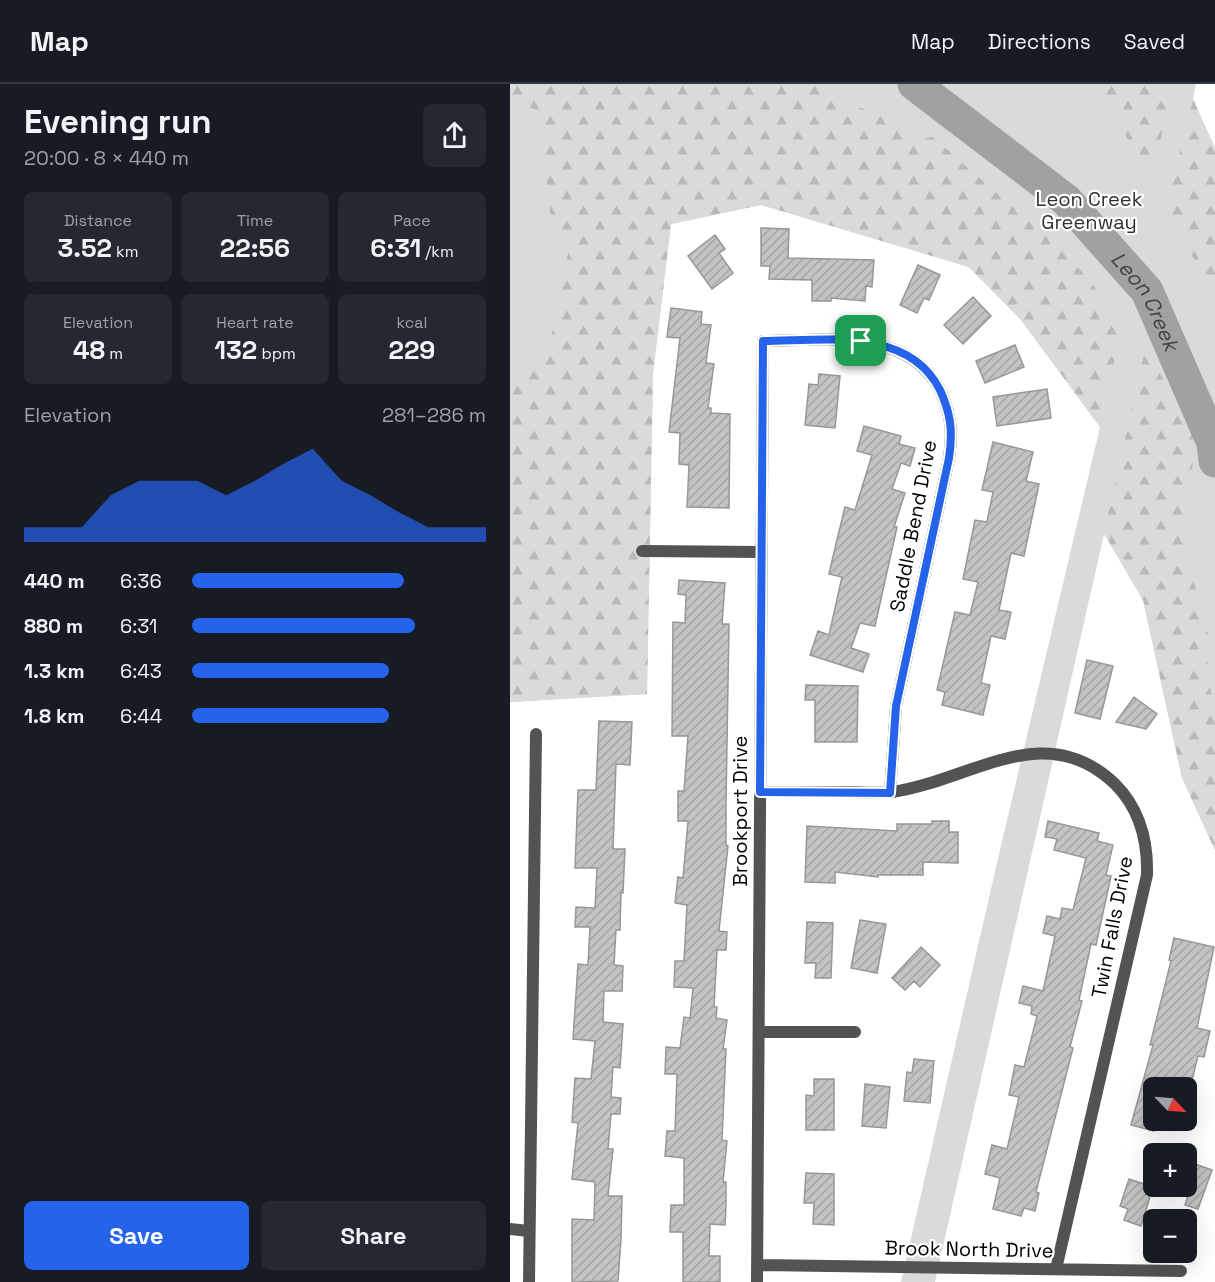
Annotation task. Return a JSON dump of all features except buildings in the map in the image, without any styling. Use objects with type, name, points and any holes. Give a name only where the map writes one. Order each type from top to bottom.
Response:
[{"type":"street","name":"Brookport Drive","points":[[757,1282],[763,341]]},
{"type":"street","name":"Saddle Bend Drive","points":[[763,341],[861,341],[894,349],[917,362],[928,372],[949,409],[952,425],[949,458],[896,706],[890,793]]},
{"type":"street","points":[[642,551],[761,552]]},
{"type":"street","points":[[529,1282],[536,734]]},
{"type":"street","name":"Twin Falls Drive","points":[[760,792],[890,793],[925,786],[1019,754],[1053,753],[1081,760],[1105,775],[1125,795],[1143,831],[1148,851],[1147,875],[1056,1269]]},
{"type":"street","points":[[759,1032],[855,1032]]},
{"type":"street","points":[[510,1228],[529,1231]]},
{"type":"street","name":"Brook North Drive","points":[[757,1265],[1181,1271]]},
{"type":"green space","name":"Leon Creek Greenway","points":[[510,84],[1196,84],[1193,99],[1215,148],[1215,850],[1182,778],[1143,600],[1104,534],[935,1282],[901,1282],[1100,427],[1021,320],[969,267],[761,205],[671,224],[653,373],[647,694],[510,702]]},
{"type":"green space","points":[[510,84],[815,84],[837,100],[898,120],[910,142],[933,137],[1069,256],[1123,322],[1100,427],[1021,320],[969,267],[761,205],[671,224],[653,373],[647,694],[510,702],[510,379],[551,337],[570,243],[551,220],[538,111],[510,99]]},
{"type":"green space","points":[[1084,84],[1174,84],[1151,179],[1107,104]]},
{"type":"green space","points":[[1193,99],[1215,148],[1215,298],[1166,207]]},
{"type":"green space","points":[[1145,350],[1198,434],[1181,535],[1208,634],[1207,672],[1215,711],[1215,850],[1182,778],[1143,600],[1104,533]]},
{"type":"waterway","name":"Leon Creek","points":[[914,84],[1066,200],[1147,291],[1213,443],[1215,461]]},
{"type":"route","points":[[763,341],[861,341],[894,349],[917,362],[928,372],[949,409],[952,425],[949,458],[896,706],[890,793],[760,792],[763,341]]}]
